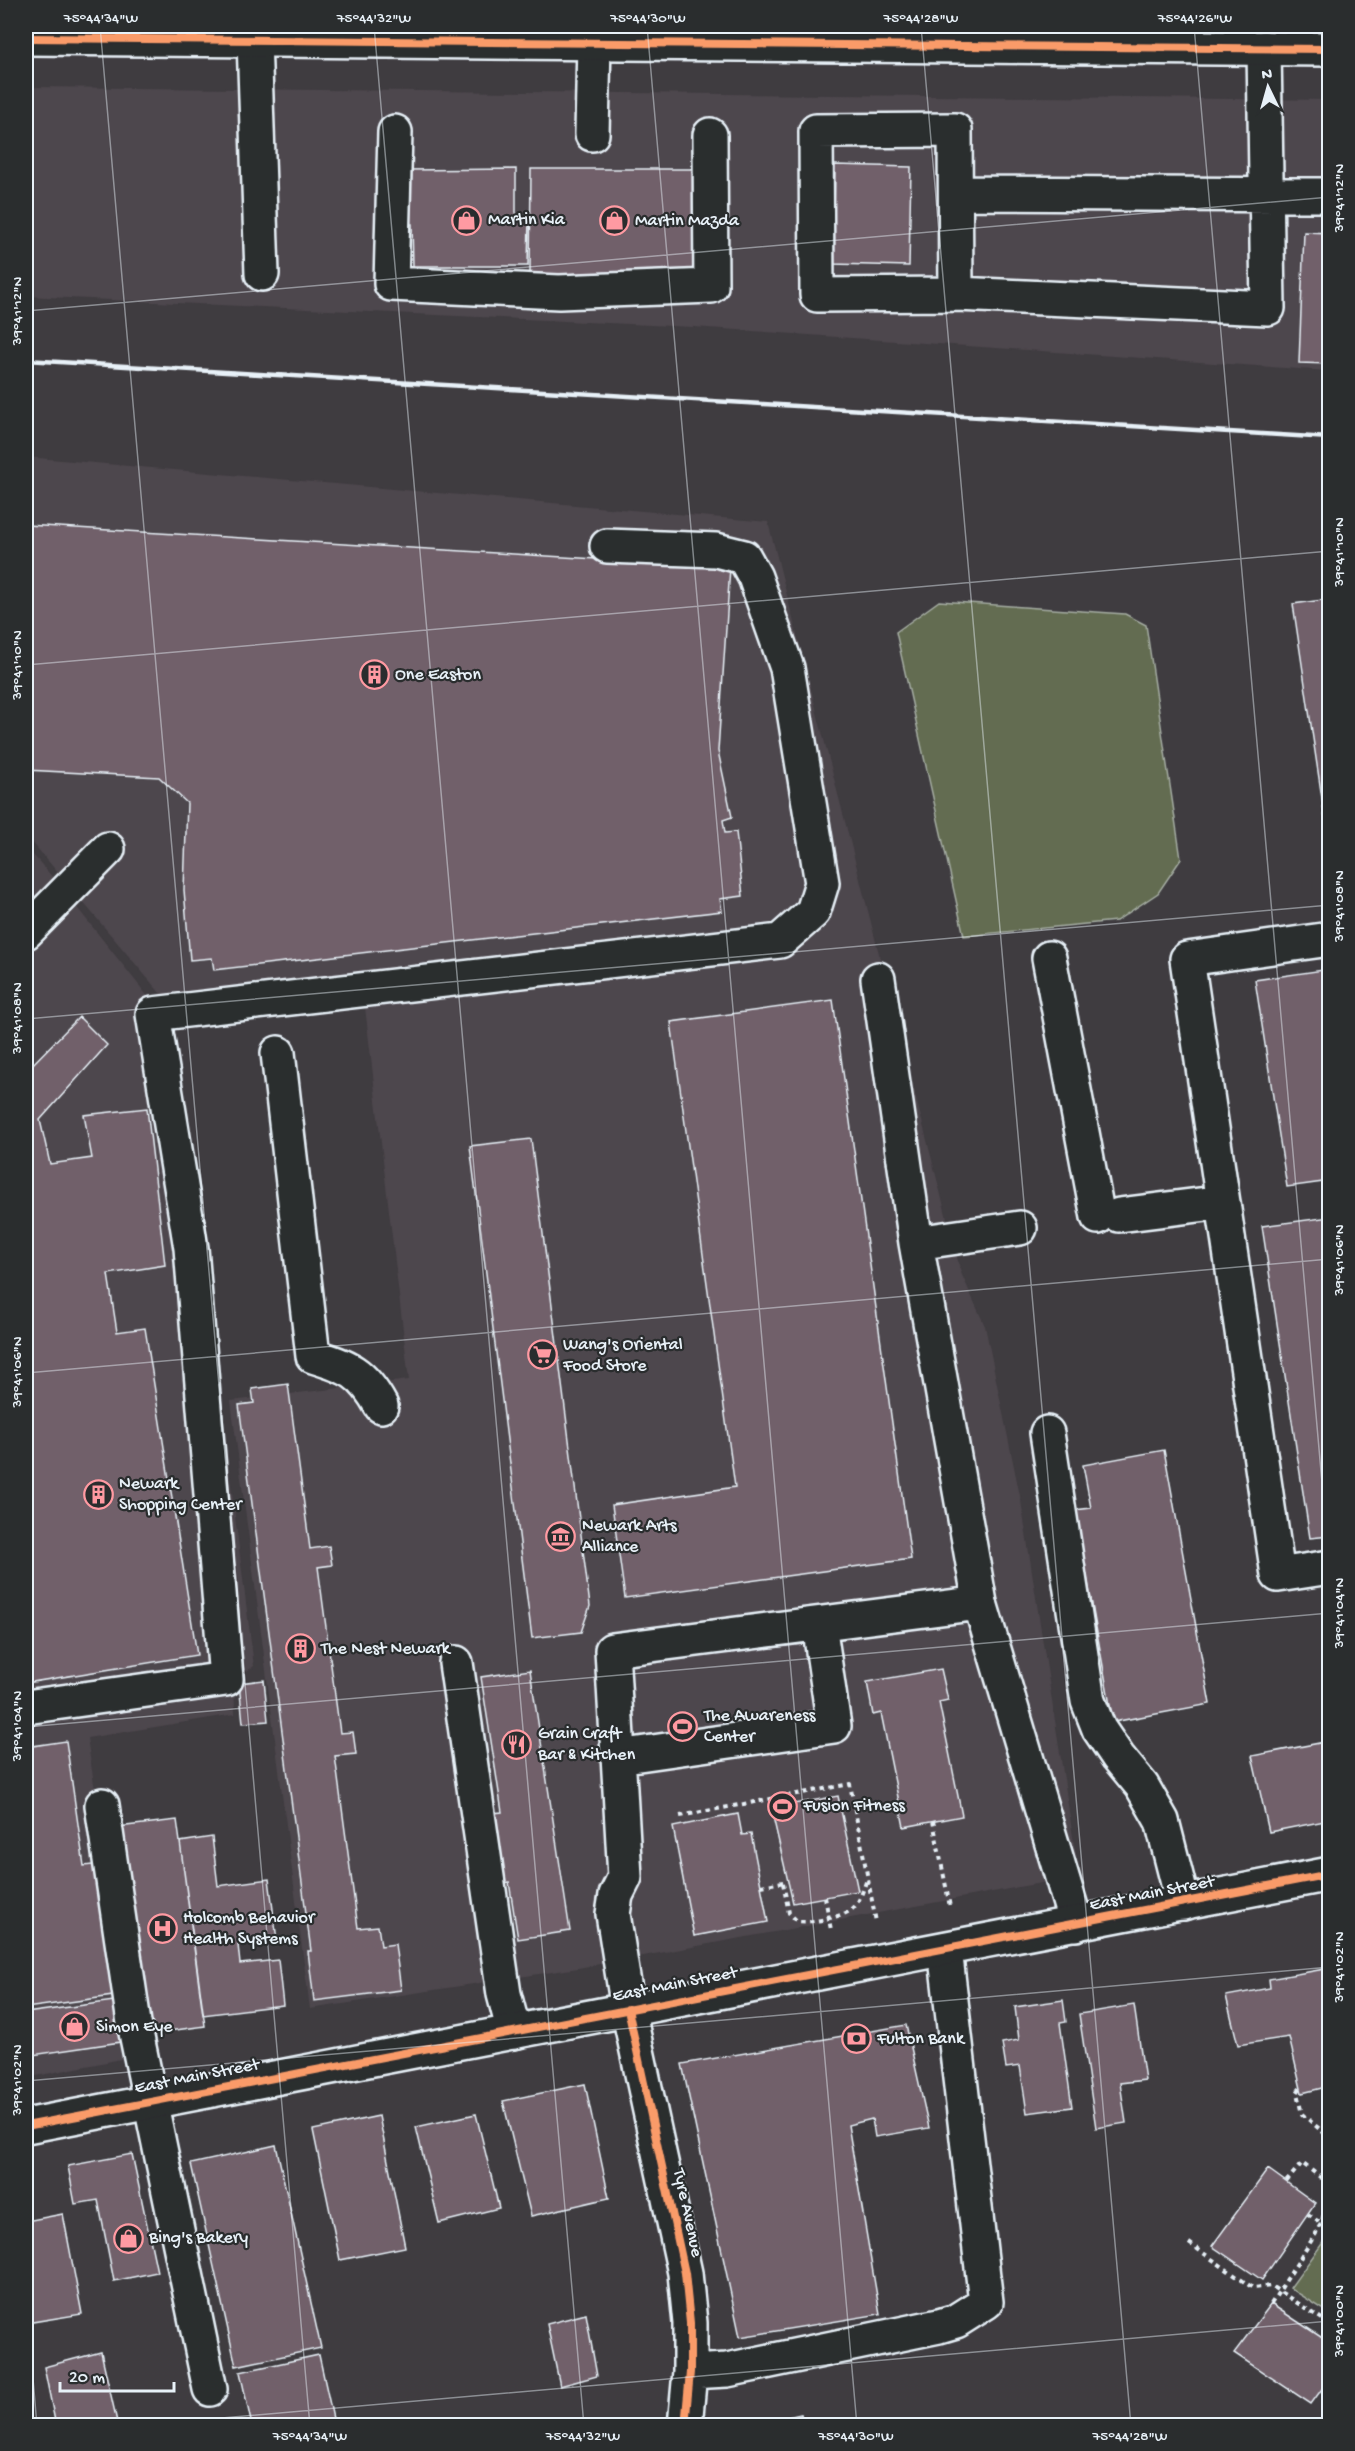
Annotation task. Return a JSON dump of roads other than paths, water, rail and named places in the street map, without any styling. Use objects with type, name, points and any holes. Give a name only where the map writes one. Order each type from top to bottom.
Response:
[{"type":"main road","points":[[26,38],[172,32],[254,39],[594,42],[659,34],[1011,32],[1264,48],[1329,49]]},
{"type":"main road","points":[[254,39],[262,274]]},
{"type":"main road","points":[[592,134],[594,42]]},
{"type":"main road","points":[[956,294],[955,130],[816,131],[817,295],[956,294],[1268,308],[1264,48]]},
{"type":"main road","points":[[394,132],[391,284],[559,292],[711,286],[710,135]]},
{"type":"main road","points":[[956,193],[1329,195]]},
{"type":"main road","points":[[26,1707],[226,1679],[191,1248],[153,1014],[780,941],[813,912],[822,884],[787,668],[755,577],[744,557],[716,550],[607,546]]},
{"type":"main road","points":[[26,932],[108,849]]},
{"type":"main road","points":[[1329,939],[1187,959],[1278,1575],[1329,1567]]},
{"type":"main road","points":[[1050,958],[1108,1216],[1223,1202]]},
{"type":"main road","points":[[878,979],[916,1243],[980,1603],[1076,1924]]},
{"type":"main road","points":[[278,1053],[313,1356],[348,1367],[372,1388],[381,1406]]},
{"type":"main road","points":[[916,1243],[1020,1228]]},
{"type":"main road","points":[[1047,1433],[1088,1701],[1099,1729],[1118,1757],[1142,1785],[1162,1821],[1183,1903]]},
{"type":"main road","points":[[618,1757],[834,1726],[819,1624],[980,1603]]},
{"type":"main road","name":"Tyre Avenue","points":[[685,2426],[690,2372],[690,2323],[685,2273],[628,2010],[613,1914],[616,1895],[625,1877],[612,1650],[819,1624]]},
{"type":"main road","points":[[456,1663],[504,1994],[514,2032]]},
{"type":"main road","points":[[102,1805],[134,2023],[210,2389]]},
{"type":"main road","name":"East Main Street","points":[[26,2126],[1329,1874]]},
{"type":"main road","points":[[690,2372],[727,2370],[939,2326],[956,2321],[986,2302],[945,1949]]},
{"type":"railway","points":[[26,360],[1330,438]]},
{"type":"place","name":"Martin Kia","points":[[467,220]]},
{"type":"place","name":"Martin Mazda","points":[[614,221]]},
{"type":"place","name":"One Easton","points":[[374,675]]},
{"type":"place","name":"Wang's Oriental Food Store","points":[[542,1355]]},
{"type":"place","name":"Newark Shopping Center","points":[[98,1494]]},
{"type":"place","name":"Newark Arts Alliance","points":[[561,1536]]},
{"type":"place","name":"The Nest Newark","points":[[300,1649]]},
{"type":"place","name":"The Awareness Center","points":[[683,1726]]},
{"type":"place","name":"Grain Craft Bar & Kitchen","points":[[517,1744]]},
{"type":"place","name":"Fusion Fitness","points":[[782,1806]]},
{"type":"place","name":"Holcomb Behavior Health Systems","points":[[162,1928]]},
{"type":"place","name":"Simon Eye","points":[[75,2027]]},
{"type":"place","name":"Fulton Bank","points":[[856,2039]]},
{"type":"place","name":"Bing's Bakery","points":[[128,2238]]}]
